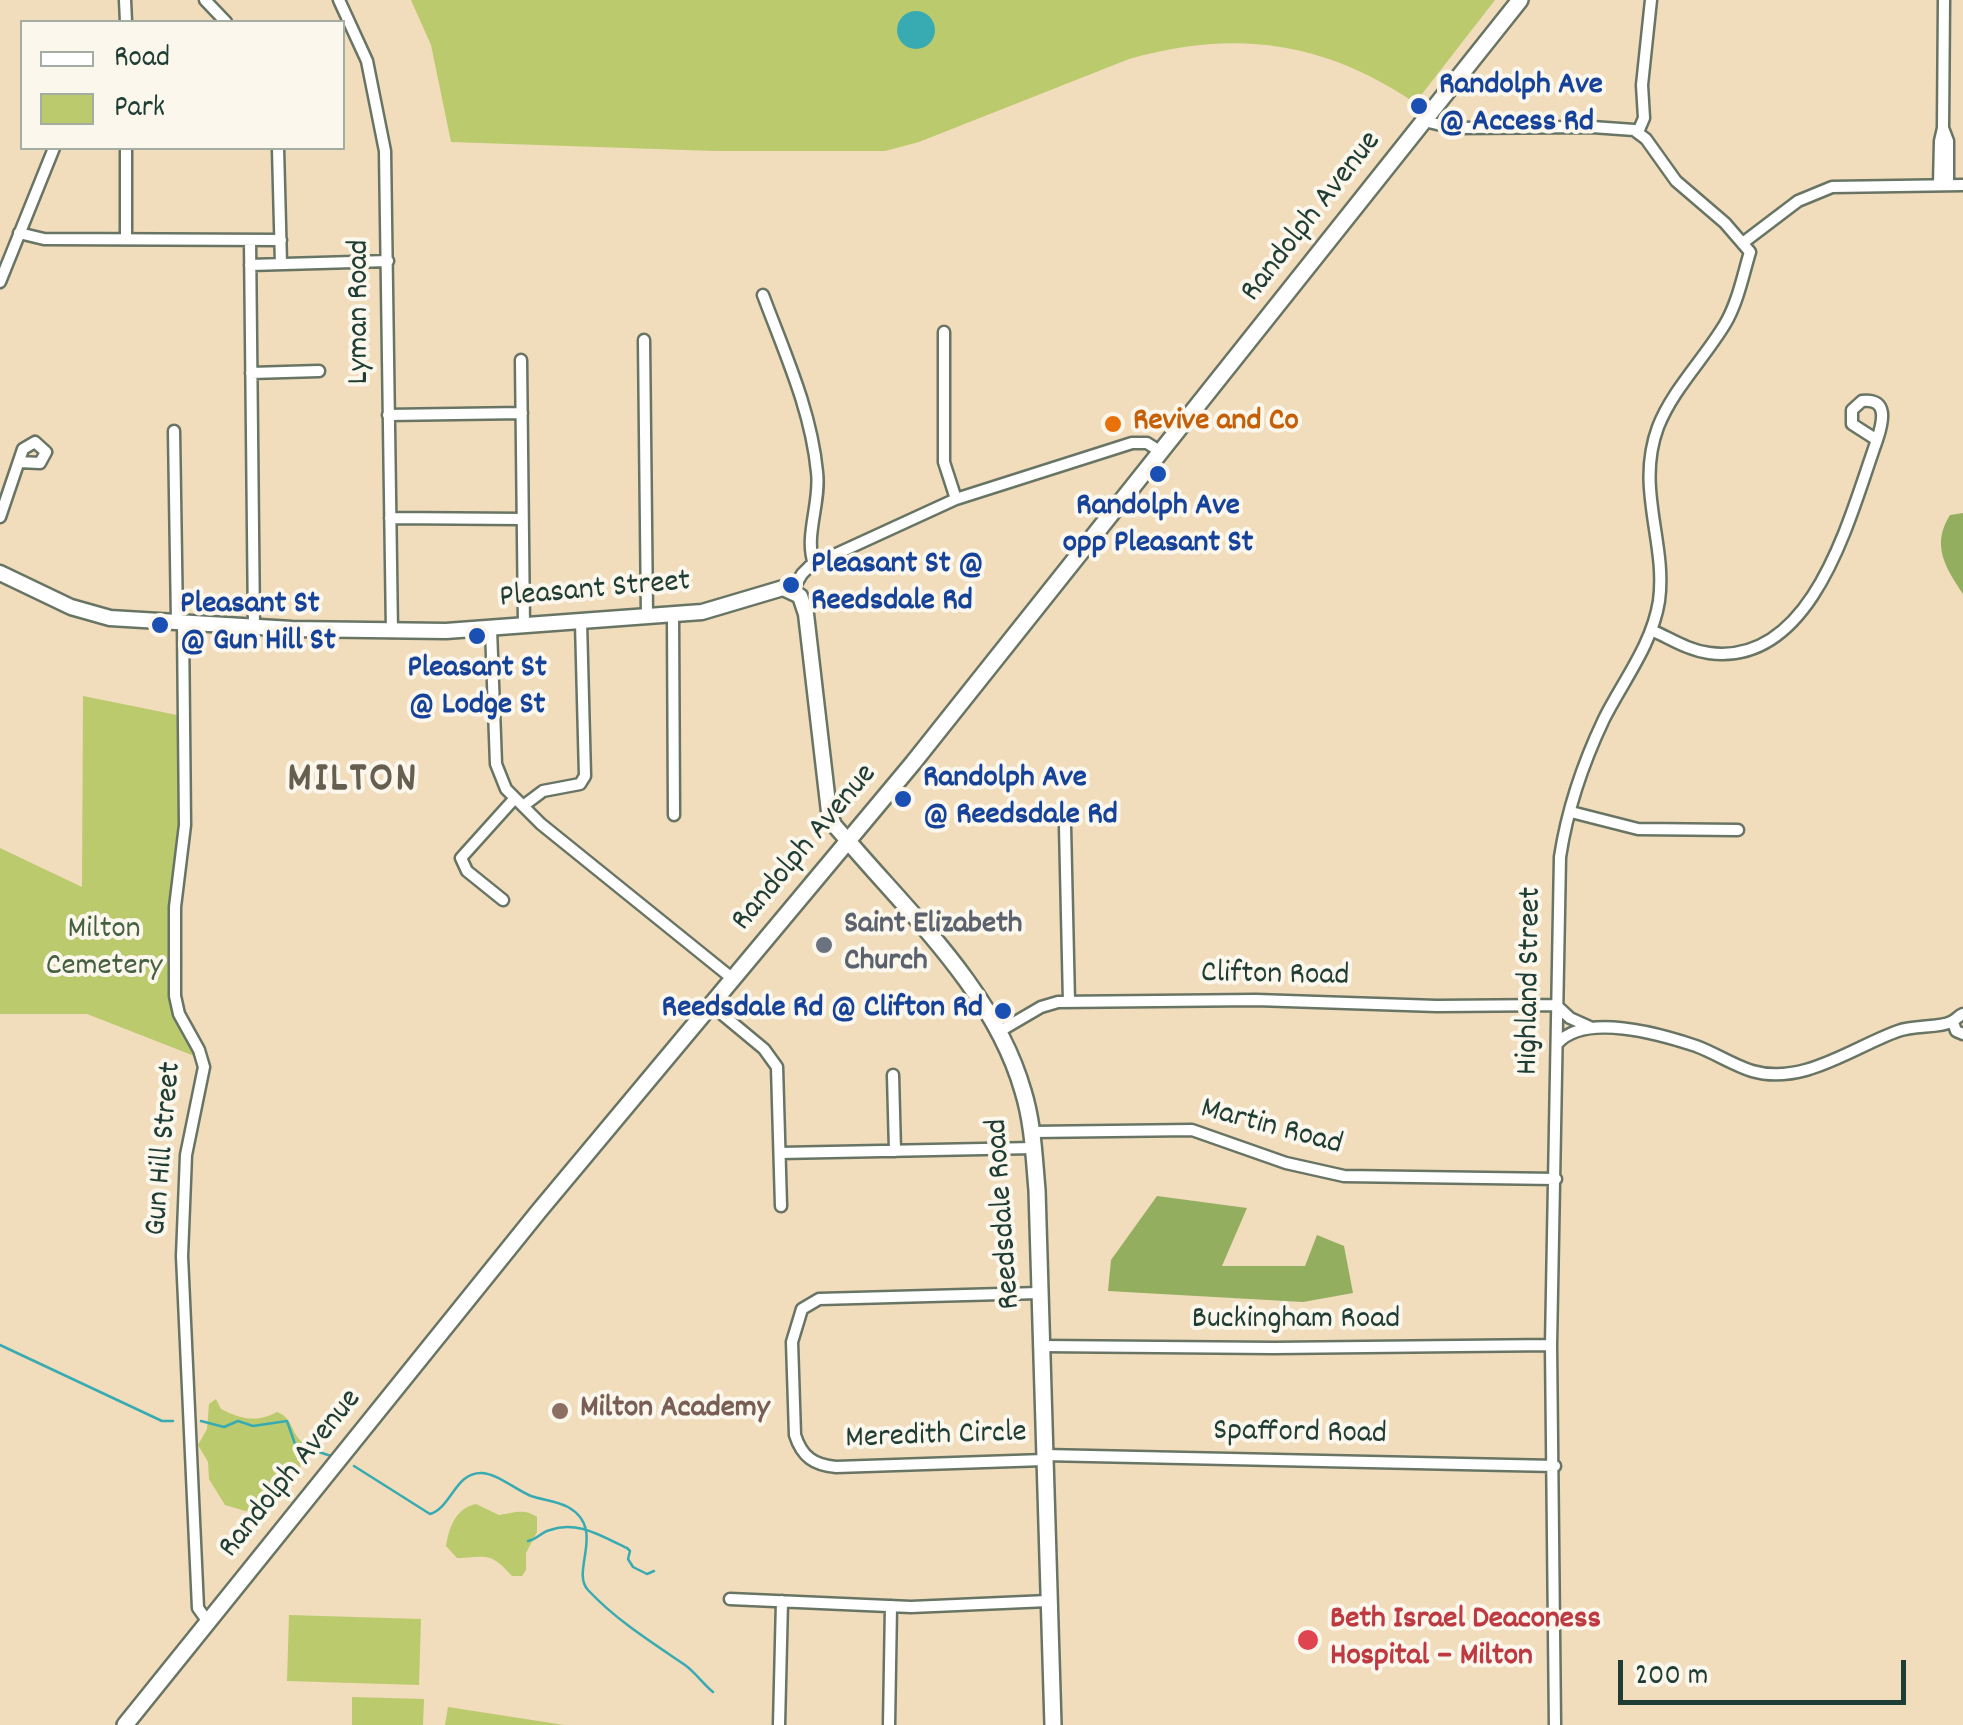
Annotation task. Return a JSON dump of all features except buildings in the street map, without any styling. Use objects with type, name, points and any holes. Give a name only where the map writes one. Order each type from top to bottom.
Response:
[{"type":"main road","name":"Randolph Avenue","points":[[125,1725],[538,1211],[848,841],[1520,0]]},
{"type":"main road","name":"Reedsdale Road","points":[[848,841],[971,987],[1000,1032],[1024,1091],[1033,1140],[1053,1725]]},
{"type":"street","points":[[205,0],[224,20]]},
{"type":"street","name":"Lyman Road","points":[[339,0],[364,50],[385,151],[392,632]]},
{"type":"street","points":[[1638,132],[1644,118],[1642,85],[1651,0]]},
{"type":"street","points":[[1944,0],[1943,128],[1948,141],[1944,185]]},
{"type":"street","points":[[1424,121],[1447,127],[1592,127],[1638,132],[1676,181],[1744,242],[1798,201],[1824,189],[1848,185],[1963,184]]},
{"type":"street","points":[[0,282],[53,150]]},
{"type":"street","points":[[126,150],[126,238]]},
{"type":"street","points":[[278,150],[281,264]]},
{"type":"street","points":[[20,233],[44,239],[280,240]]},
{"type":"street","points":[[250,241],[254,626]]},
{"type":"street","name":"Highland Street","points":[[1555,1725],[1552,1344],[1558,877],[1571,812],[1604,721],[1651,630],[1660,590],[1648,485],[1655,436],[1673,398],[1728,318],[1740,282],[1739,252],[1744,242]]},
{"type":"street","points":[[250,265],[388,261]]},
{"type":"street","points":[[762,295],[813,434],[818,485],[811,551],[814,564]]},
{"type":"street","points":[[944,332],[944,462],[956,499]]},
{"type":"street","points":[[644,340],[647,616]]},
{"type":"street","points":[[521,360],[524,626]]},
{"type":"street","points":[[251,373],[319,371]]},
{"type":"street","points":[[1651,630],[1690,648],[1716,654],[1751,650],[1782,632],[1803,609],[1830,566],[1877,440],[1883,422],[1881,408],[1872,401],[1859,402],[1852,410],[1854,426],[1877,440]]},
{"type":"street","points":[[388,415],[522,413]]},
{"type":"street","name":"Gun Hill Street","points":[[174,431],[185,814],[175,907],[175,996],[179,1014],[200,1050],[204,1068],[186,1155],[182,1256],[198,1608],[208,1622]]},
{"type":"street","points":[[792,590],[814,564],[956,499],[1132,443],[1147,443],[1162,452]]},
{"type":"street","points":[[0,517],[20,462]]},
{"type":"street","points":[[390,518],[522,519]]},
{"type":"street","name":"Pleasant Street","points":[[0,573],[91,614],[120,620],[392,632],[491,629],[672,615],[716,610],[776,590],[792,590]]},
{"type":"street","name":"Reedsdale Road","points":[[792,590],[802,599],[806,614],[827,804],[833,823],[848,841]]},
{"type":"street","points":[[672,615],[674,815]]},
{"type":"street","points":[[503,900],[466,871],[461,858],[519,802],[543,791],[576,786],[585,776],[581,622]]},
{"type":"street","points":[[491,629],[496,764],[502,783],[519,802],[733,979]]},
{"type":"street","points":[[1571,812],[1630,828],[1738,830]]},
{"type":"street","points":[[1065,826],[1069,1002]]},
{"type":"street","name":"Clifton Road","points":[[1000,1032],[1047,1004],[1069,1002],[1256,1000],[1556,1005]]},
{"type":"street","points":[[711,1005],[764,1050],[777,1067],[782,1206]]},
{"type":"street","points":[[1556,1005],[1570,1018],[1590,1027],[1634,1031],[1696,1046],[1752,1070],[1773,1074],[1829,1062],[1869,1042],[1916,1026],[1958,1018],[1956,1031],[1963,1034]]},
{"type":"street","points":[[1556,1045],[1568,1034],[1590,1027]]},
{"type":"street","points":[[893,1075],[895,1151]]},
{"type":"street","name":"Martin Road","points":[[780,1152],[895,1151],[1192,1130],[1286,1162],[1344,1176],[1556,1179]]},
{"type":"street","name":"Meredith Circle","points":[[1039,1293],[819,1299],[802,1309],[792,1342],[795,1435],[800,1448],[815,1463],[836,1466],[1044,1458]]},
{"type":"street","name":"Buckingham Road","points":[[1041,1346],[1552,1344]]},
{"type":"street","name":"Spafford Road","points":[[1044,1458],[1555,1466]]},
{"type":"street","points":[[730,1599],[891,1606],[1048,1601]]},
{"type":"street","points":[[779,1725],[782,1601]]},
{"type":"street","points":[[888,1725],[891,1606]]},
{"type":"green space","points":[[411,0],[1495,0],[1415,103],[1381,82],[1312,54],[1278,46],[1206,44],[1129,59],[919,142],[885,151],[715,151],[451,142],[431,45]]},
{"type":"green space","points":[[1963,513],[1963,594],[1946,565],[1941,536],[1950,515]]},
{"type":"green space","name":"Milton Cemetery","points":[[83,696],[177,715],[179,852],[171,906],[170,998],[197,1057],[87,1014],[0,1014],[0,848],[82,887]]},
{"type":"green space","points":[[1157,1196],[1247,1208],[1222,1266],[1305,1266],[1317,1235],[1344,1246],[1353,1293],[1303,1302],[1108,1291],[1111,1260]]},
{"type":"green space","points":[[216,1399],[221,1409],[242,1417],[256,1419],[277,1412],[289,1421],[302,1442],[300,1471],[262,1521],[249,1512],[225,1505],[209,1479],[208,1462],[198,1445],[207,1429],[209,1404]]},
{"type":"green space","points":[[476,1504],[499,1515],[523,1512],[537,1517],[537,1532],[526,1553],[522,1576],[512,1576],[488,1557],[457,1558],[446,1546],[455,1519]]},
{"type":"green space","points":[[289,1615],[421,1619],[419,1685],[287,1681]]},
{"type":"green space","points":[[352,1697],[424,1699],[423,1725],[352,1725]]},
{"type":"green space","points":[[448,1707],[564,1725],[445,1725]]},
{"type":"water","points":[[916,11],[930,16],[935,30],[930,44],[916,49],[902,44],[897,30],[902,16]]},
{"type":"waterway","points":[[0,1345],[162,1421],[173,1421]]},
{"type":"waterway","points":[[201,1421],[224,1427],[238,1421],[253,1426],[287,1421],[295,1444],[331,1456]]},
{"type":"waterway","points":[[354,1466],[430,1514],[466,1478],[482,1473],[531,1496],[568,1507],[585,1527],[583,1572],[588,1590],[622,1621],[689,1668],[713,1692]]},
{"type":"waterway","points":[[528,1541],[560,1527],[579,1528],[627,1548],[633,1567],[647,1574],[654,1571]]},
{"type":"place","name":"Randolph Ave @ Access Rd","points":[[1419,106]]},
{"type":"place","name":"Revive and Co","points":[[1113,424]]},
{"type":"place","name":"Randolph Ave opp Pleasant St","points":[[1158,474]]},
{"type":"place","name":"Pleasant St @ Reedsdale Rd","points":[[791,585]]},
{"type":"place","name":"Pleasant St @ Gun Hill St","points":[[160,625]]},
{"type":"place","name":"Pleasant St @ Lodge St","points":[[477,636]]},
{"type":"place","name":"Randolph Ave @ Reedsdale Rd","points":[[903,799]]},
{"type":"place","name":"Saint Elizabeth Church","points":[[824,945]]},
{"type":"place","name":"Reedsdale Rd @ Clifton Rd","points":[[1003,1011]]},
{"type":"place","name":"Milton Academy","points":[[560,1411]]},
{"type":"place","name":"Beth Israel Deaconess Hospital – Milton","points":[[1308,1640]]},
{"type":"district","name":"MILTON","points":[[353,783]]}]
